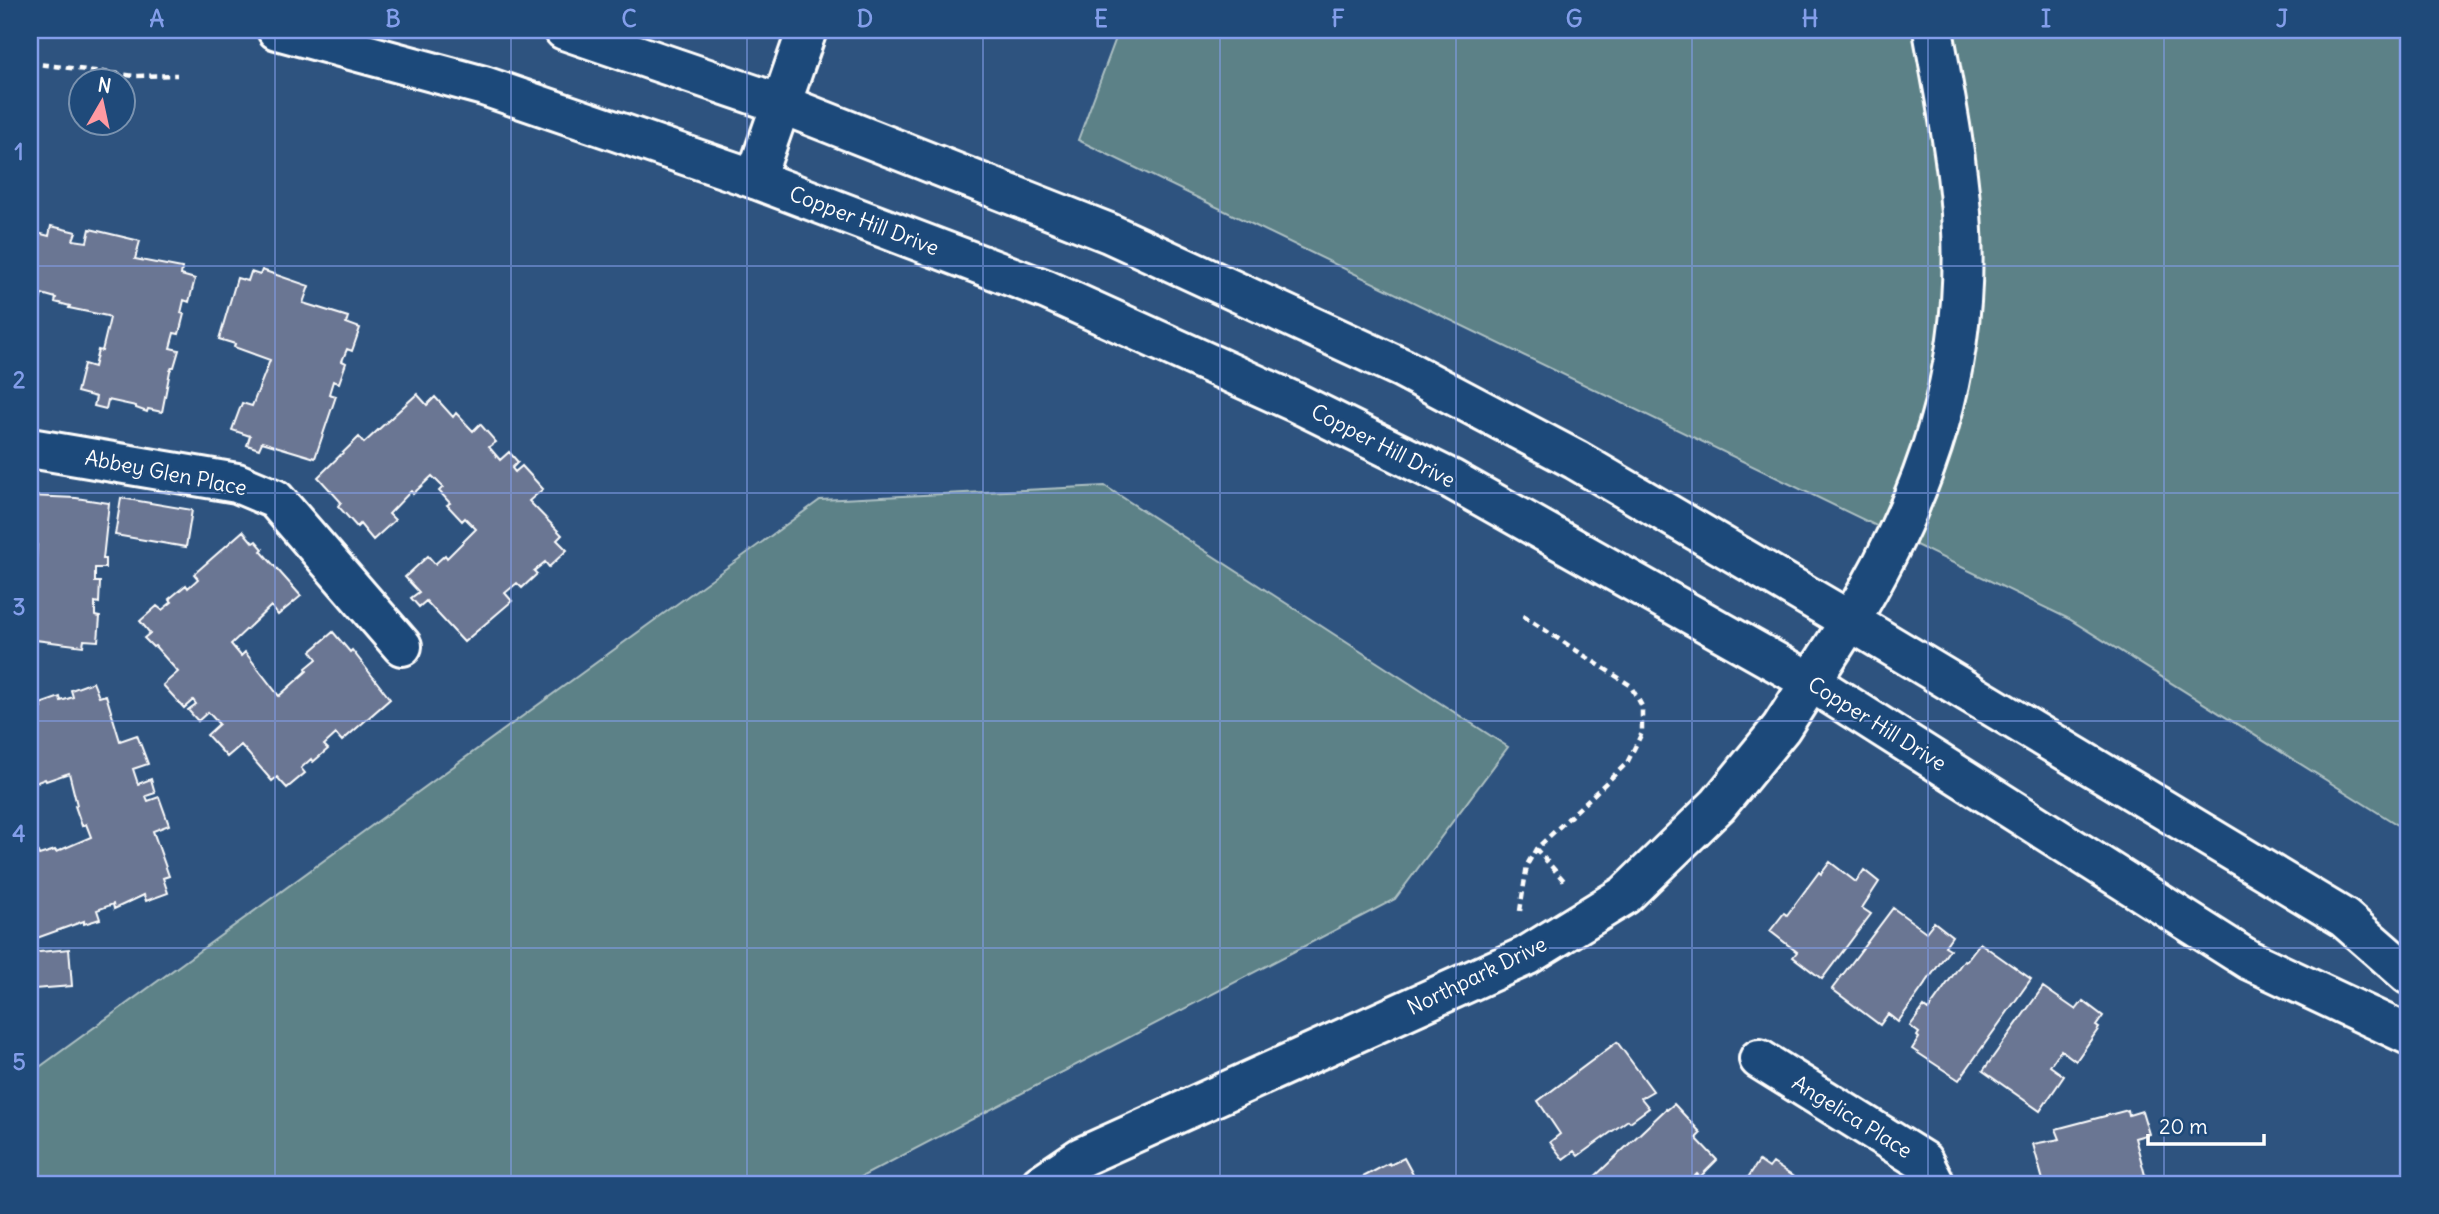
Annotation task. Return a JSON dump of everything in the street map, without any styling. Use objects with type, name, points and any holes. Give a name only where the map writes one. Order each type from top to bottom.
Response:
[{"type":"main road","name":"Copper Hill Drive","points":[[277,30],[484,86],[755,180],[1046,290],[1297,403],[1451,479],[1811,682],[2249,960],[2409,1035]]},
{"type":"main road","points":[[564,30],[781,104],[1109,233],[1402,368],[1576,460],[1850,621],[2344,919],[2409,975]]},
{"type":"main road","points":[[755,180],[807,30]]},
{"type":"main road","name":"Northpark Drive","points":[[1041,1184],[1081,1157],[1527,957],[1625,895],[1718,805],[1781,728],[1880,572],[1925,473],[1951,382],[1961,305],[1961,217],[1955,151],[1933,30]]},
{"type":"main road","name":"Abbey Glen Place","points":[[30,448],[237,482],[275,499],[402,646]]},
{"type":"main road","name":"Angelica Place","points":[[1759,1059],[1923,1161],[1935,1184]]},
{"type":"path","points":[[30,63],[135,76],[177,75]]},
{"type":"path","points":[[1520,911],[1527,865],[1536,849],[1628,763],[1642,733],[1642,706],[1630,685],[1523,616]]},
{"type":"path","points":[[1536,849],[1566,883]]},
{"type":"green space","points":[[1119,30],[2409,30],[2409,832],[2069,619],[1078,140]]},
{"type":"green space","points":[[1105,486],[1508,747],[1395,899],[861,1177],[853,1184],[30,1184],[30,1074],[820,500]]},
{"type":"building","points":[[51,226],[76,232],[73,240],[87,242],[90,229],[140,241],[135,259],[182,268],[181,275],[195,279],[189,302],[184,300],[179,334],[174,333],[170,348],[179,350],[174,367],[170,371],[162,412],[148,409],[147,412],[136,406],[108,400],[106,409],[94,406],[96,397],[77,392],[84,364],[94,367],[98,350],[102,351],[110,318],[107,316],[69,308],[70,306],[55,302],[56,298],[42,294],[30,337],[30,231],[49,236]]},
{"type":"building","points":[[262,270],[309,286],[303,303],[348,317],[346,323],[360,328],[352,351],[347,349],[342,361],[346,363],[339,383],[333,381],[329,394],[336,396],[315,458],[262,442],[259,449],[247,445],[250,436],[232,430],[242,403],[252,406],[270,360],[219,339],[237,278],[248,281],[251,272],[260,275]]},
{"type":"building","points":[[30,350],[37,352],[31,380],[30,380]]},
{"type":"building","points":[[417,394],[427,405],[435,397],[453,417],[456,413],[473,431],[480,424],[496,442],[489,447],[500,460],[509,452],[518,462],[512,468],[515,472],[522,466],[543,489],[529,501],[562,535],[557,540],[567,550],[549,567],[545,562],[534,571],[537,574],[522,588],[517,583],[505,593],[512,601],[464,642],[426,601],[419,607],[411,598],[419,592],[405,577],[428,556],[435,564],[445,555],[447,558],[476,529],[465,518],[462,521],[447,505],[450,503],[439,491],[443,487],[432,476],[413,494],[411,491],[389,514],[395,520],[373,540],[360,524],[357,527],[338,506],[341,502],[318,477],[359,437],[364,443]]},
{"type":"building","points":[[30,496],[109,503],[103,559],[105,568],[95,568],[95,582],[100,582],[99,603],[95,602],[95,616],[100,617],[98,641],[84,640],[83,646],[35,640],[34,659],[30,659],[30,576],[35,577],[37,543],[30,542]]},
{"type":"building","points":[[121,498],[192,510],[186,547],[115,535]]},
{"type":"building","points":[[243,531],[253,543],[256,541],[263,549],[261,551],[301,596],[278,615],[271,606],[231,644],[241,656],[245,652],[279,696],[307,671],[306,668],[317,659],[311,651],[333,632],[350,652],[352,650],[390,699],[342,741],[336,734],[324,745],[328,749],[301,768],[305,773],[287,788],[277,777],[272,781],[241,745],[227,757],[207,735],[219,724],[208,712],[198,721],[188,710],[196,704],[193,700],[184,708],[163,685],[178,672],[155,646],[144,638],[150,633],[140,621],[157,606],[162,610],[172,602],[169,599],[198,579],[194,574]]},
{"type":"building","points":[[93,682],[99,697],[106,695],[120,741],[137,735],[148,764],[133,769],[138,784],[151,779],[155,793],[146,796],[148,801],[159,797],[169,825],[153,831],[169,876],[163,878],[168,893],[146,901],[144,895],[114,909],[113,904],[97,910],[100,919],[84,924],[84,921],[37,938],[33,923],[30,924],[30,849],[36,847],[39,855],[55,850],[56,852],[91,837],[86,824],[82,826],[75,806],[77,805],[69,773],[30,785],[30,713],[42,708],[40,704],[60,697],[61,701],[73,697],[71,690]]},
{"type":"building","points":[[1830,862],[1856,882],[1864,870],[1879,882],[1862,908],[1871,914],[1822,979],[1793,957],[1797,952],[1770,931],[1784,913],[1787,915],[1819,872],[1821,874]]},
{"type":"building","points":[[1893,908],[1926,932],[1934,922],[1952,936],[1945,946],[1950,949],[1898,1022],[1888,1014],[1880,1025],[1832,989]]},
{"type":"building","points":[[1980,943],[2031,979],[1959,1080],[1912,1049],[1919,1033],[1910,1026],[1924,1007],[1928,1010],[1964,960],[1966,961]]},
{"type":"building","points":[[69,949],[72,986],[34,989],[30,953]]},
{"type":"building","points":[[2043,987],[2076,1010],[2083,1001],[2103,1016],[2096,1026],[2099,1028],[2076,1061],[2061,1050],[2050,1066],[2064,1076],[2040,1111],[1983,1071]]},
{"type":"building","points":[[1617,1042],[1653,1091],[1641,1098],[1649,1108],[1578,1156],[1574,1151],[1563,1159],[1550,1142],[1560,1134],[1538,1101]]},
{"type":"building","points":[[1674,1104],[1701,1133],[1696,1138],[1717,1160],[1700,1177],[1697,1174],[1687,1184],[1592,1184],[1591,1180]]},
{"type":"building","points":[[2128,1110],[2129,1115],[2142,1111],[2149,1134],[2135,1138],[2145,1175],[2108,1184],[2044,1184],[2033,1144],[2060,1139],[2056,1129]]},
{"type":"building","points":[[1404,1158],[1416,1180],[1409,1184],[1350,1184],[1389,1163],[1390,1165]]},
{"type":"building","points":[[1759,1161],[1769,1168],[1773,1163],[1804,1184],[1753,1184],[1747,1179]]}]
